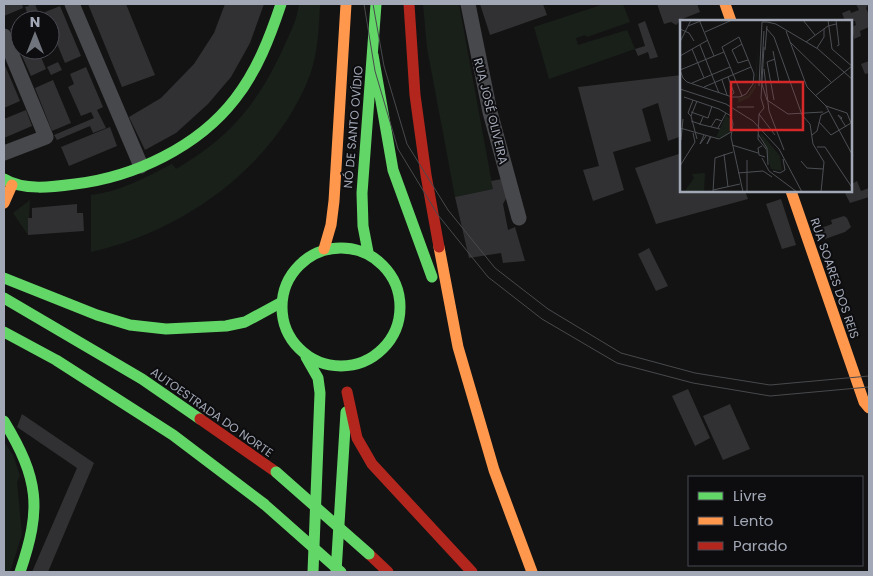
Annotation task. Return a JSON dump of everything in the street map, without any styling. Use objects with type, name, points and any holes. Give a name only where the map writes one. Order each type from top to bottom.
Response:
[{"type":"main road","points":[[4,203],[8,182],[58,187],[100,180],[141,166],[190,142],[226,110],[257,65],[281,4]]},
{"type":"main road","points":[[324,249],[334,209],[343,72],[334,4]]},
{"type":"main road","name":"NÓ DE SANTO OVÍDIO","points":[[343,72],[346,4]]},
{"type":"main road","name":"NÓ DE SANTO OVÍDIO","points":[[368,252],[362,194],[376,4]]},
{"type":"main road","points":[[409,4],[415,95],[426,175],[458,347]]},
{"type":"main road","points":[[726,4],[732,20]]},
{"type":"main road","points":[[373,54],[384,126],[398,188],[458,347],[494,470],[532,572]]},
{"type":"main road","name":"RUA SOARES DOS REIS","points":[[791,192],[867,405]]},
{"type":"main road","points":[[313,572],[320,394],[318,378],[285,326],[282,302],[290,276],[309,256],[324,249],[351,248],[368,252],[381,262],[393,277],[400,305],[398,322],[390,341],[382,350],[365,362],[352,378],[347,392],[336,572]]},
{"type":"main road","points":[[4,278],[97,315],[130,325],[166,329],[207,328],[235,324],[261,315],[282,302]]},
{"type":"main road","name":"AUTOESTRADA DO NORTE","points":[[4,298],[142,379],[276,472],[388,572]]},
{"type":"main road","points":[[4,332],[56,360],[173,435],[264,504],[342,572]]},
{"type":"main road","points":[[306,357],[321,364],[334,367],[365,362]]},
{"type":"main road","points":[[347,392],[350,414],[357,438],[372,464],[472,572]]},
{"type":"main road","points":[[4,421],[25,457],[32,480],[35,508],[32,538],[20,572]]},
{"type":"street","points":[[72,4],[141,166]]},
{"type":"street","name":"RUA JOSÉ OLIVEIRA","points":[[468,4],[490,112],[519,218]]},
{"type":"street","points":[[4,36],[46,137],[4,153]]},
{"type":"shaded area","points":[[299,4],[320,4],[319,31],[315,57],[310,75],[294,108],[274,138],[250,165],[222,190],[192,211],[160,228],[126,242],[91,252],[91,195],[123,187],[172,164],[176,169],[212,145],[239,119],[262,89],[282,51],[292,28]]},
{"type":"shaded area","points":[[423,4],[459,4],[493,189],[455,197],[427,48]]},
{"type":"shaded area","points":[[604,4],[623,4],[630,22],[587,37],[585,35],[576,38],[578,45],[627,30],[635,49],[549,79],[534,27]]},
{"type":"shaded area","points":[[30,200],[28,235],[13,213]]},
{"type":"shaded area","points":[[4,442],[13,455],[20,476],[17,482],[22,534],[10,572],[4,572]]},
{"type":"building","points":[[4,4],[22,4],[23,8],[10,10],[10,13],[4,16]]},
{"type":"building","points":[[28,4],[35,4],[37,10],[26,10],[25,7],[29,6]]},
{"type":"building","points":[[88,4],[126,4],[155,75],[122,87]]},
{"type":"building","points":[[225,4],[264,4],[250,43],[231,77],[208,104],[176,133],[145,150],[129,117],[161,98],[194,64],[214,33]]},
{"type":"building","points":[[480,4],[543,4],[547,15],[490,35]]},
{"type":"building","points":[[657,4],[697,4],[700,12],[680,20],[676,25],[671,22],[664,24]]},
{"type":"building","points":[[856,4],[869,4],[866,8],[869,15],[869,27],[860,31],[861,36],[854,39],[853,26],[856,25],[855,21],[845,20],[842,13],[850,10],[851,13],[859,10]]},
{"type":"building","points":[[60,6],[81,56],[65,63],[60,51],[60,10],[50,10]]},
{"type":"building","points":[[645,21],[658,57],[650,59],[648,52],[638,56],[635,49],[645,46],[638,24]]},
{"type":"building","points":[[24,60],[42,60],[46,69],[31,76]]},
{"type":"building","points":[[869,61],[869,73],[865,74],[861,64]]},
{"type":"building","points":[[58,62],[62,70],[51,75],[47,67]]},
{"type":"building","points":[[4,63],[20,101],[4,108]]},
{"type":"building","points":[[86,67],[103,107],[97,110],[106,128],[93,133],[90,126],[57,140],[54,135],[94,118],[91,112],[81,116],[68,87],[74,84],[70,74]]},
{"type":"building","points":[[680,75],[680,137],[668,141],[658,103],[642,109],[651,141],[613,152],[624,190],[593,201],[583,170],[599,166],[578,87]]},
{"type":"building","points":[[53,80],[71,123],[52,131],[35,88]]},
{"type":"building","points":[[26,110],[32,126],[4,138],[4,119]]},
{"type":"building","points":[[110,127],[117,146],[69,166],[61,147]]},
{"type":"building","points":[[680,154],[680,192],[745,192],[748,199],[656,224],[635,168]]},
{"type":"building","points":[[502,179],[507,197],[503,204],[508,230],[515,227],[525,261],[503,263],[501,253],[469,258],[455,197],[493,189],[491,181]]},
{"type":"building","points":[[857,181],[861,191],[869,188],[869,197],[850,203],[844,192],[853,192],[853,183]]},
{"type":"building","points":[[781,199],[796,245],[782,249],[766,204]]},
{"type":"building","points":[[77,204],[77,213],[83,213],[84,231],[28,235],[28,218],[32,218],[32,208]]},
{"type":"building","points":[[844,216],[851,227],[845,232],[825,239],[821,228],[832,224],[831,220]]},
{"type":"building","points":[[649,248],[668,286],[656,291],[638,254]]},
{"type":"building","points":[[688,389],[710,438],[695,446],[672,396]]},
{"type":"building","points":[[730,404],[750,449],[723,460],[703,416]]},
{"type":"building","points":[[22,414],[94,463],[48,572],[32,572],[77,468],[17,427]]},
{"type":"tram line","points":[[364,4],[375,71],[398,149],[438,215],[488,277],[542,319],[617,363],[693,383],[770,396],[869,387]]},
{"type":"tram line","points":[[373,4],[384,66],[407,144],[448,210],[495,268],[548,309],[621,353],[695,373],[770,385],[869,376]]},
{"type":"traffic: fast","points":[[4,179],[29,187],[48,187],[97,180],[120,175],[142,167],[184,145],[203,132],[220,116],[243,88],[262,53],[281,4]]},
{"type":"traffic: fast","points":[[368,252],[363,226],[362,193],[376,4]]},
{"type":"traffic: fast","points":[[373,55],[393,170],[432,277]]},
{"type":"traffic: fast","points":[[341,248],[364,252],[383,265],[396,284],[400,307],[396,330],[383,349],[364,362],[341,366],[318,362],[299,349],[286,330],[282,307],[286,284],[299,265],[318,252],[341,248]]},
{"type":"traffic: fast","points":[[4,278],[97,315],[130,325],[166,329],[226,326],[245,322],[282,302]]},
{"type":"traffic: fast","points":[[4,298],[142,379],[200,419]]},
{"type":"traffic: fast","points":[[4,332],[56,360],[173,435],[264,504]]},
{"type":"traffic: fast","points":[[306,357],[318,378],[320,393],[313,572]]},
{"type":"traffic: fast","points":[[336,572],[346,412]]},
{"type":"traffic: fast","points":[[4,421],[24,460],[33,494],[32,530],[20,572]]},
{"type":"traffic: fast","points":[[276,472],[369,554]]},
{"type":"traffic: fast","points":[[264,504],[341,572]]},
{"type":"traffic: slow","points":[[324,249],[331,225],[334,201],[346,4]]},
{"type":"traffic: slow","points":[[725,4],[731,20]]},
{"type":"traffic: slow","points":[[4,203],[12,185]]},
{"type":"traffic: slow","points":[[791,192],[864,402],[869,408]]},
{"type":"traffic: slow","points":[[439,247],[458,347],[494,470],[532,572]]},
{"type":"traffic: jam","points":[[409,4],[415,95],[426,175],[439,247]]},
{"type":"traffic: jam","points":[[347,392],[357,438],[372,464],[472,572]]},
{"type":"traffic: jam","points":[[200,419],[276,472]]},
{"type":"traffic: jam","points":[[369,554],[388,572]]}]
